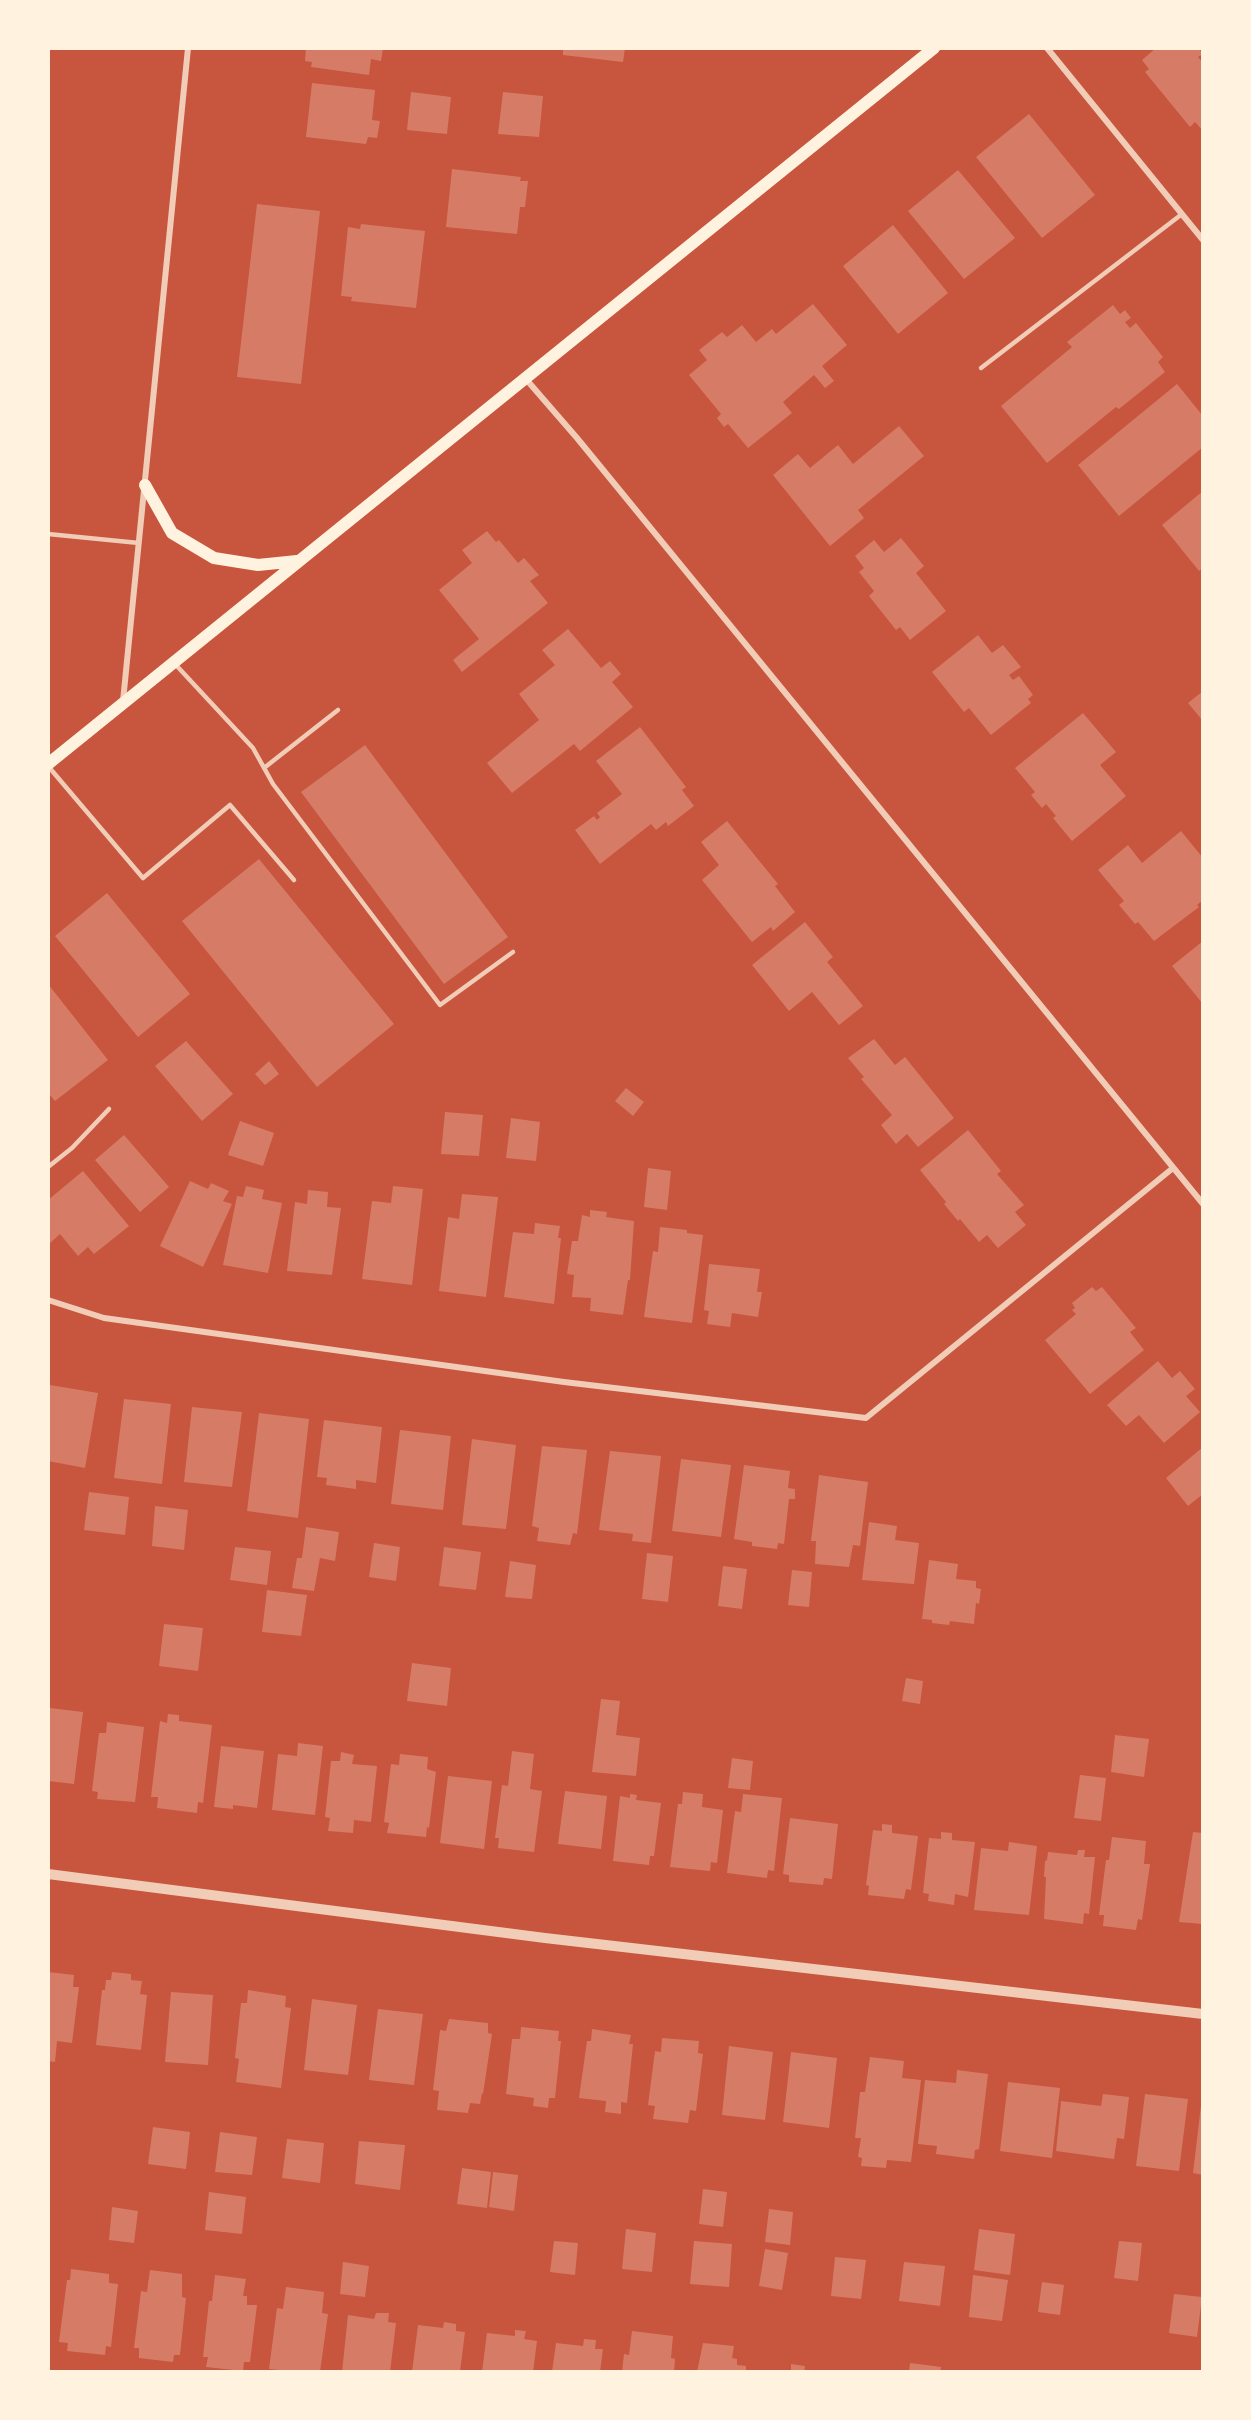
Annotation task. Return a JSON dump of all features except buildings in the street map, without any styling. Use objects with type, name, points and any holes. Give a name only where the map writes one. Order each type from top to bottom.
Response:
[{"type":"main road","points":[[48,765],[297,561],[934,48]]},
{"type":"main road","points":[[145,484],[172,533],[214,558],[258,565],[297,561]]},
{"type":"street","points":[[122,704],[188,48]]},
{"type":"street","points":[[1047,48],[1203,240]]},
{"type":"street","points":[[525,378],[577,438],[1203,1204]]},
{"type":"street","points":[[48,1300],[104,1318],[564,1382],[867,1418],[1173,1168]]},
{"type":"street","points":[[48,1874],[545,1938],[1203,2014]]},
{"type":"lane","points":[[981,368],[1182,214]]},
{"type":"lane","points":[[48,534],[139,543]]},
{"type":"lane","points":[[173,662],[253,748],[273,784],[440,1005],[513,952]]},
{"type":"lane","points":[[264,768],[338,710]]},
{"type":"lane","points":[[48,765],[143,878],[230,805],[294,880]]},
{"type":"lane","points":[[48,1167],[72,1148],[109,1109]]}]
